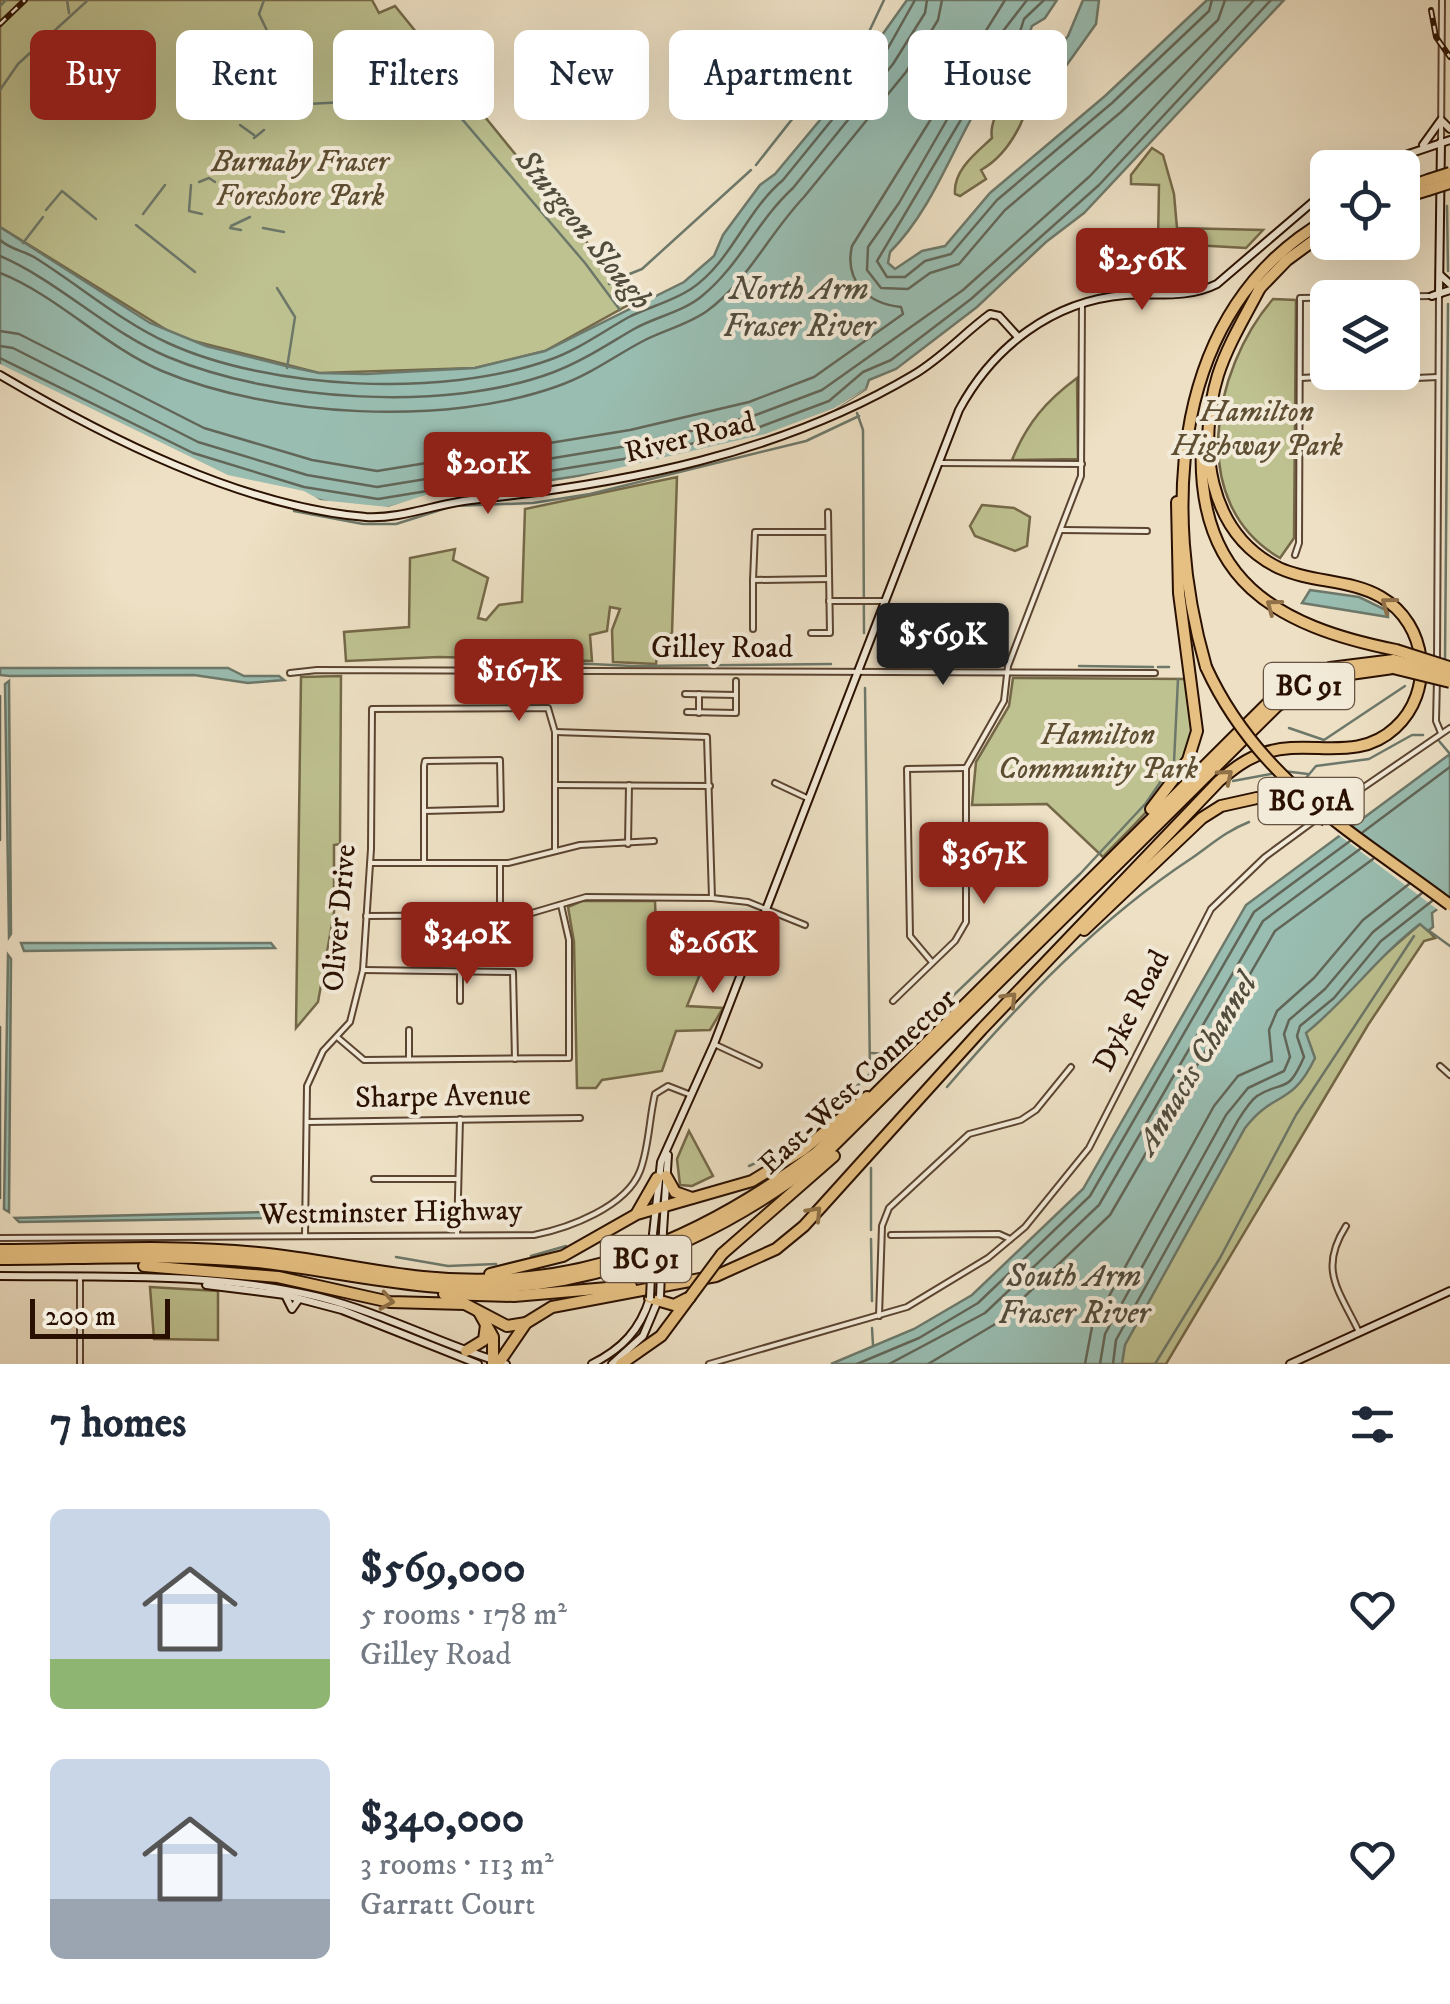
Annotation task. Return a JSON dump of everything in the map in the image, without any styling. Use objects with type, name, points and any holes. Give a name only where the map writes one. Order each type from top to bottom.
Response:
[{"type":"highway","points":[[1420,189],[1450,173]]},
{"type":"highway","points":[[1420,186],[1450,183]]},
{"type":"highway","name":"BC 91A","points":[[1310,232],[1278,255],[1234,306],[1201,373],[1186,442],[1184,550],[1196,632],[1206,666],[1229,714],[1266,762],[1450,905]]},
{"type":"highway","points":[[1310,245],[1261,286],[1217,362],[1203,416],[1201,462],[1212,524],[1234,569],[1270,606],[1314,630],[1394,659],[1450,671]]},
{"type":"highway","points":[[83,1259],[278,1277],[390,1302],[465,1304],[507,1326],[526,1323],[569,1303],[736,1268],[776,1249],[804,1226],[1038,970],[1230,772],[1276,750],[1340,750],[1374,742],[1404,719],[1416,697],[1420,650],[1400,612],[1380,596],[1355,586],[1268,562],[1242,541],[1218,500],[1208,448],[1214,392],[1228,349],[1261,286]]},
{"type":"highway","points":[[1081,888],[1168,789],[1194,744],[1196,695],[1176,550],[1178,485],[1186,442]]},
{"type":"highway","name":"BC 91","points":[[1081,888],[1255,714],[1288,688],[1330,668],[1394,659],[1450,682]]},
{"type":"highway","name":"East-West Connector","points":[[0,1259],[250,1262],[379,1282],[508,1287],[578,1278],[635,1263],[708,1233],[756,1207],[819,1160],[870,1114],[1277,706],[1308,686],[1394,659]]},
{"type":"highway","points":[[1038,970],[1202,818],[1222,806],[1257,798],[1281,799],[1312,810],[1450,913]]},
{"type":"highway","name":"East-West Connector","points":[[0,1250],[230,1250],[457,1280],[512,1279],[578,1270],[690,1234],[735,1210],[816,1154],[1081,888]]},
{"type":"highway","points":[[457,1280],[563,1256],[636,1214],[739,1186],[772,1172],[884,1086]]},
{"type":"highway","points":[[621,1364],[660,1336],[722,1254],[825,1165],[870,1114]]},
{"type":"highway","points":[[636,1214],[662,1177],[675,1192],[693,1198]]},
{"type":"highway","points":[[379,1282],[418,1292],[514,1296],[621,1287],[736,1268]]},
{"type":"highway","points":[[656,1298],[674,1304],[690,1297]]},
{"type":"highway","points":[[465,1304],[486,1319],[498,1363]]},
{"type":"highway","points":[[466,1351],[484,1340],[486,1319]]},
{"type":"highway","points":[[498,1363],[526,1323]]},
{"type":"main road","points":[[1421,148],[1441,120],[1450,129]]},
{"type":"main road","points":[[1416,150],[1450,140]]},
{"type":"main road","points":[[1435,295],[1439,274],[1440,142]]},
{"type":"main road","points":[[592,1364],[618,1349],[633,1334],[656,1298],[653,1234],[668,1154],[938,463],[975,383],[1018,337],[1082,304],[1208,288],[1232,273],[1310,202]]},
{"type":"main road","points":[[1435,295],[1450,286],[1439,274]]},
{"type":"main road","name":"River Road","points":[[0,374],[214,481],[306,506],[377,517],[619,480],[768,442],[817,425],[913,375],[990,314],[998,316],[1018,337]]},
{"type":"main road","points":[[612,1364],[642,1336],[656,1298],[662,1232],[659,1207]]},
{"type":"main road","points":[[0,1276],[238,1283],[323,1298],[498,1363]]},
{"type":"main road","points":[[196,1282],[300,1298],[478,1364]]},
{"type":"main road","points":[[1290,1364],[1450,1291]]},
{"type":"street","points":[[1440,142],[1442,0]]},
{"type":"street","points":[[1442,18],[1450,18]]},
{"type":"street","points":[[1295,555],[1300,298],[1435,295],[1436,721],[1441,733]]},
{"type":"street","points":[[894,1001],[958,937],[966,918],[966,768],[1004,701],[1007,672],[1082,464],[1082,304]]},
{"type":"street","points":[[1300,378],[1310,378]]},
{"type":"street","points":[[1420,378],[1438,378]]},
{"type":"street","points":[[938,463],[1082,464]]},
{"type":"street","points":[[812,634],[830,634],[828,512]]},
{"type":"street","points":[[1060,530],[1147,532]]},
{"type":"street","points":[[754,629],[756,532],[828,532]]},
{"type":"street","points":[[753,580],[828,579]]},
{"type":"street","points":[[830,601],[886,602]]},
{"type":"street","name":"Gilley Road","points":[[290,673],[1154,673]]},
{"type":"street","points":[[687,712],[736,713],[736,681]]},
{"type":"street","points":[[685,694],[736,695]]},
{"type":"street","points":[[698,694],[698,713]]},
{"type":"street","name":"Oliver Drive","points":[[305,1236],[310,1074],[353,1014],[363,970],[370,863],[372,709],[548,708],[555,732]]},
{"type":"street","name":"Dyke Road","points":[[708,1364],[879,1316],[926,1298],[1010,1240],[1088,1148],[1199,928],[1220,899],[1295,834],[1450,728]]},
{"type":"street","points":[[556,851],[555,732],[702,734],[709,741],[712,898]]},
{"type":"street","points":[[424,811],[502,810],[500,760],[425,762],[424,811],[424,862]]},
{"type":"street","points":[[933,962],[910,936],[907,769],[966,768]]},
{"type":"street","points":[[775,784],[809,798]]},
{"type":"street","points":[[555,785],[710,786]]},
{"type":"street","points":[[628,844],[629,786]]},
{"type":"street","points":[[370,863],[500,863],[590,844],[654,841]]},
{"type":"street","points":[[500,863],[500,916]]},
{"type":"street","points":[[366,916],[525,915],[586,896],[712,898],[738,899],[805,925]]},
{"type":"street","points":[[337,1037],[358,1059],[569,1058],[569,940],[561,903]]},
{"type":"street","points":[[363,970],[513,972],[516,1059]]},
{"type":"street","points":[[460,970],[460,1001]]},
{"type":"street","points":[[409,1030],[409,1060]]},
{"type":"street","points":[[714,1044],[760,1064]]},
{"type":"street","points":[[1440,1066],[1450,1075]]},
{"type":"street","points":[[879,1316],[882,1226],[888,1208],[969,1134],[1021,1120],[1036,1110],[1071,1067]]},
{"type":"street","name":"Westminster Highway","points":[[0,1238],[458,1236],[544,1232],[606,1205],[630,1187],[639,1173],[659,1089],[668,1086],[692,1096]]},
{"type":"street","name":"Sharpe Avenue","points":[[307,1122],[580,1118]]},
{"type":"street","points":[[458,1236],[460,1120]]},
{"type":"street","points":[[374,1179],[458,1179]]},
{"type":"street","points":[[1346,1226],[1334,1245],[1330,1268],[1360,1332]]},
{"type":"street","points":[[891,1234],[999,1234],[1010,1240]]},
{"type":"street","points":[[80,1277],[80,1364]]},
{"type":"green space","name":"Burnaby Fraser Foreshore Park","points":[[0,0],[372,0],[379,13],[395,6],[414,30],[333,30],[333,120],[488,120],[615,277],[630,304],[545,351],[475,368],[319,373],[178,337],[0,227]]},
{"type":"green space","points":[[994,120],[1022,120],[1003,151],[981,170],[986,179],[960,196],[955,194],[962,170],[992,138]]},
{"type":"green space","points":[[1152,148],[1163,155],[1174,194],[1177,228],[1263,230],[1246,248],[1158,243],[1159,185],[1131,184],[1131,175]]},
{"type":"green space","name":"Hamilton Highway Park","points":[[1273,299],[1296,300],[1294,538],[1280,558],[1250,534],[1231,505],[1220,471],[1218,435],[1235,362],[1252,328]]},
{"type":"green space","points":[[1077,378],[1078,459],[1012,460],[1038,414]]},
{"type":"green space","points":[[677,477],[672,633],[659,640],[656,664],[613,662],[612,630],[620,609],[610,607],[607,631],[590,635],[592,661],[439,657],[346,661],[344,632],[409,627],[410,558],[455,549],[453,560],[488,578],[478,618],[486,620],[499,605],[522,602],[525,509]]},
{"type":"green space","points":[[982,505],[1014,508],[1030,517],[1027,546],[1015,551],[975,536],[970,526]]},
{"type":"green space","points":[[341,676],[340,844],[334,845],[334,913],[318,1002],[296,1028],[301,677]]},
{"type":"green space","name":"Hamilton Community Park","points":[[1013,678],[1189,679],[1193,728],[1179,769],[1156,801],[1103,857],[1047,804],[972,805],[976,762],[1009,706]]},
{"type":"green space","points":[[582,901],[655,901],[656,930],[720,925],[752,929],[741,959],[720,953],[704,964],[687,1006],[723,1008],[710,1030],[676,1031],[662,1071],[602,1080],[596,1088],[577,1088],[574,942],[568,907]]},
{"type":"green space","points":[[1421,923],[1435,938],[1424,941],[1368,1025],[1166,1364],[1098,1364],[1239,1114],[1320,1011]]},
{"type":"green space","points":[[689,1131],[713,1176],[692,1186],[680,1185],[677,1159]]},
{"type":"green space","points":[[150,1287],[218,1291],[218,1340],[154,1339]]},
{"type":"water","name":"North Arm Fraser River","points":[[907,0],[1057,0],[1030,30],[908,30],[908,120],[970,120],[926,205],[890,252],[888,263],[895,269],[922,251],[945,246],[990,193],[1105,96],[1207,0],[1284,0],[1084,213],[1046,242],[977,307],[896,369],[869,380],[866,389],[835,409],[759,438],[638,467],[417,500],[380,510],[339,505],[229,477],[0,366],[0,227],[150,323],[206,346],[286,366],[319,373],[366,374],[475,368],[545,351],[684,282],[714,256],[723,235],[760,185],[775,174],[820,120],[888,120],[886,30]]},
{"type":"water","points":[[1083,0],[1099,0],[1096,24],[1067,65],[1068,36]]},
{"type":"water","points":[[1310,590],[1359,597],[1388,611],[1388,617],[1302,603]]},
{"type":"water","points":[[0,668],[228,668],[244,676],[279,676],[284,680],[248,683],[194,675],[10,676],[0,675]]},
{"type":"water","points":[[9,681],[11,934],[9,937],[5,684]]},
{"type":"water","name":"South Arm Fraser River","points":[[1450,754],[1450,900],[1432,913],[1433,927],[1428,931],[1420,924],[1405,936],[1306,1033],[1315,1058],[1298,1085],[1255,1116],[1245,1128],[1125,1345],[1122,1364],[831,1364],[914,1329],[972,1295],[1083,1189],[1246,905]]},
{"type":"water","points":[[21,943],[271,943],[275,948],[24,951]]},
{"type":"water","points":[[8,955],[11,959],[9,1212],[4,1209]]},
{"type":"water","points":[[262,1212],[269,1218],[19,1222],[15,1218]]},
{"type":"pier","points":[[0,364],[228,475],[304,491],[320,500],[388,507],[432,493],[566,480],[765,434],[834,408],[872,385],[825,416],[751,442],[607,477],[378,512],[314,503],[210,475],[28,386],[0,370]]},
{"type":"pier","points":[[1349,824],[1450,899],[1450,906],[1442,913],[1336,833]]},
{"type":"waterway","points":[[0,6],[6,0]]},
{"type":"waterway","points":[[67,0],[69,13]]},
{"type":"waterway","points":[[0,90],[18,64],[88,0]]},
{"type":"waterway","points":[[264,0],[259,14],[267,30]]},
{"type":"waterway","points":[[870,30],[884,0]]},
{"type":"waterway","points":[[313,104],[333,103]]},
{"type":"waterway","name":"Sturgeon Slough","points":[[463,120],[585,263],[620,310]]},
{"type":"waterway","points":[[756,165],[791,120]]},
{"type":"waterway","points":[[240,125],[254,135]]},
{"type":"waterway","points":[[254,138],[264,130]]},
{"type":"waterway","points":[[617,279],[642,269],[751,170]]},
{"type":"waterway","points":[[199,182],[209,178],[215,182]]},
{"type":"waterway","points":[[143,214],[165,185]]},
{"type":"waterway","points":[[191,185],[189,211],[202,214]]},
{"type":"waterway","points":[[46,210],[62,191],[96,219]]},
{"type":"waterway","points":[[1447,206],[1448,271]]},
{"type":"waterway","points":[[23,243],[43,217]]},
{"type":"waterway","points":[[231,226],[250,217]]},
{"type":"waterway","points":[[136,225],[195,272]]},
{"type":"waterway","points":[[230,228],[241,230]]},
{"type":"waterway","points":[[263,228],[284,232]]},
{"type":"waterway","points":[[609,284],[613,281]]},
{"type":"waterway","points":[[277,288],[295,317],[287,368]]},
{"type":"waterway","points":[[1445,662],[1448,304]]},
{"type":"waterway","points":[[857,413],[863,430],[864,633]]},
{"type":"waterway","points":[[294,511],[363,524],[396,524],[453,506],[533,503],[590,494],[806,441],[859,416]]},
{"type":"waterway","points":[[528,661],[633,666],[831,664]]},
{"type":"waterway","points":[[1079,666],[1153,667]]},
{"type":"waterway","points":[[1158,667],[1169,667]]},
{"type":"waterway","points":[[871,1053],[890,1054],[908,1039],[1080,874],[1146,803],[1174,762],[1178,679]]},
{"type":"waterway","points":[[1289,728],[1324,740],[1405,686]]},
{"type":"waterway","points":[[749,1166],[792,1146],[870,1074],[865,688]]},
{"type":"waterway","points":[[1301,784],[1316,766],[1369,759],[1412,735],[1423,735]]},
{"type":"waterway","points":[[1439,741],[1450,754]]},
{"type":"waterway","points":[[1283,771],[1308,774]]},
{"type":"waterway","points":[[1233,781],[1276,773]]},
{"type":"waterway","points":[[947,1087],[1003,1024],[1093,935],[1158,882],[1249,822]]},
{"type":"waterway","points":[[1428,930],[1450,946]]},
{"type":"waterway","points":[[1155,1364],[1220,1258],[1296,1115],[1414,936]]},
{"type":"waterway","points":[[871,1168],[871,1230]]},
{"type":"waterway","points":[[871,1239],[872,1301]]},
{"type":"waterway","points":[[531,1256],[566,1246]]},
{"type":"waterway","points":[[396,1257],[448,1266],[496,1264]]},
{"type":"waterway","points":[[872,1328],[873,1345]]},
{"type":"railway","points":[[0,24],[25,0]]},
{"type":"railway","points":[[1431,10],[1436,37],[1450,57]]},
{"type":"water label","name":"Annacis Channel","points":[[1197,1064]]}]
